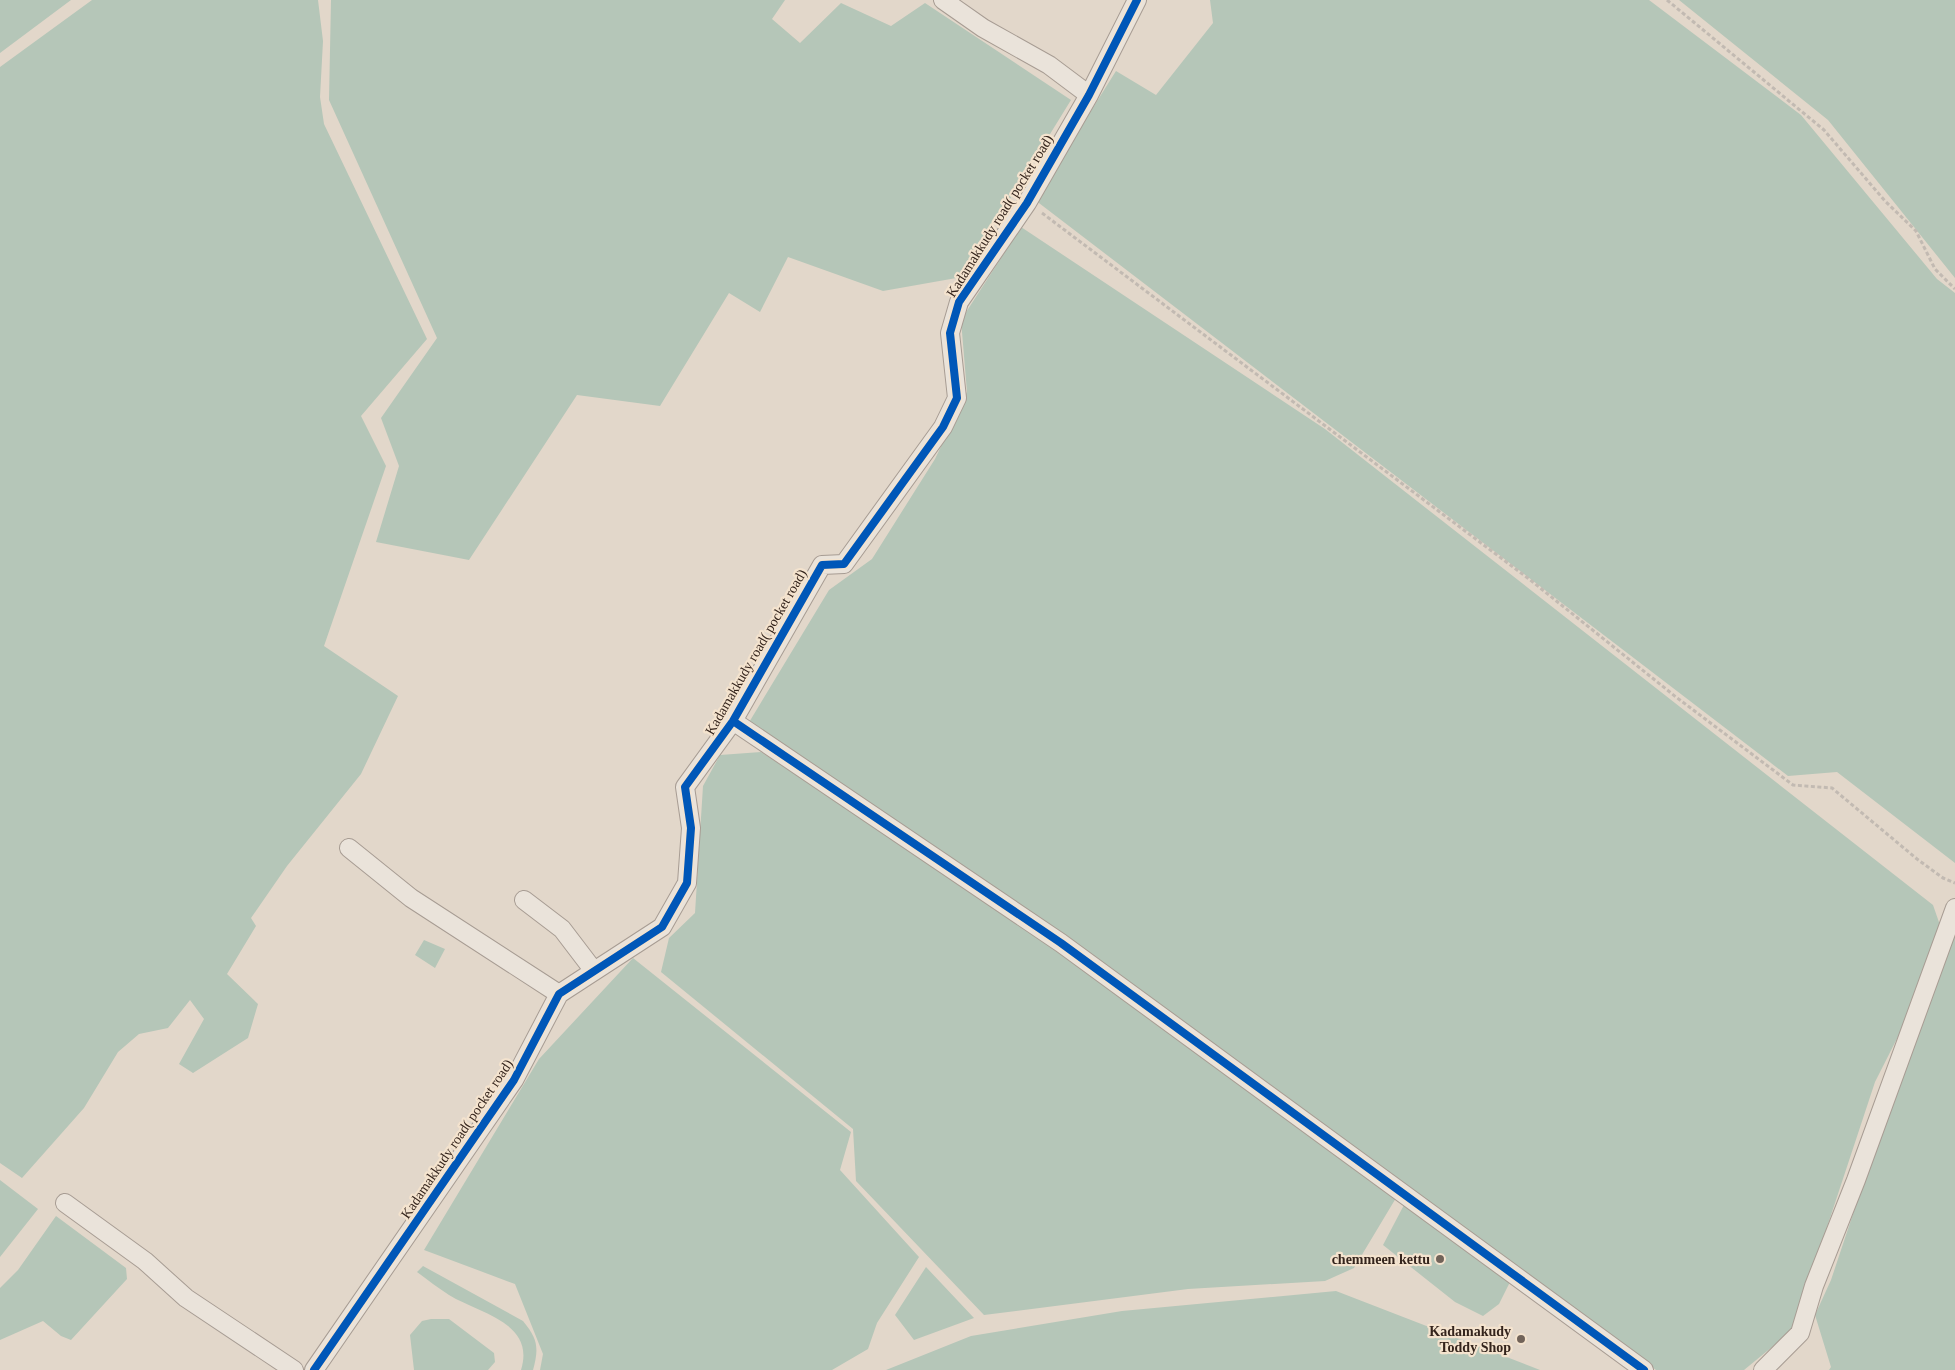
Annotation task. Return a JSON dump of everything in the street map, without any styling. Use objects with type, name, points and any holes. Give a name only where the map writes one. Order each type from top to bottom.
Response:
[{"type":"street","points":[[943,0],[984,28],[1049,65],[1089,95]]},
{"type":"street","name":"Kadamakkudy road( pocket road)","points":[[314,1370],[514,1080],[556,1000],[594,972],[662,928],[687,883],[691,828],[685,787],[733,721],[822,564],[844,564],[943,427],[957,398],[950,333],[959,302],[1026,203],[1089,95],[1137,0]]},
{"type":"street","points":[[733,721],[1061,943],[1644,1370]]},
{"type":"street","points":[[349,848],[412,898],[556,1000]]},
{"type":"street","points":[[524,900],[562,929],[594,972]]},
{"type":"street","points":[[400,902],[504,965],[556,1000]]},
{"type":"street","points":[[1763,1370],[1800,1333],[1814,1286],[1856,1180],[1955,908]]},
{"type":"street","points":[[65,1203],[144,1261],[186,1298],[294,1370]]},
{"type":"path","points":[[1667,0],[1824,130],[1885,201],[1916,231],[1935,269],[1955,289]]},
{"type":"path","points":[[1026,203],[1064,228],[1529,579],[1676,696],[1793,785],[1832,788],[1917,859],[1943,878],[1955,883]]},
{"type":"shaded area","points":[[0,0],[71,0],[0,53]]},
{"type":"shaded area","points":[[92,0],[318,0],[323,41],[320,97],[324,124],[427,339],[361,416],[386,466],[324,646],[398,696],[361,774],[287,866],[251,918],[256,926],[227,974],[258,1004],[248,1038],[193,1073],[179,1064],[204,1019],[190,1000],[168,1028],[139,1034],[118,1052],[84,1108],[22,1178],[0,1163],[0,67]]},
{"type":"shaded area","points":[[331,0],[785,0],[772,19],[800,43],[841,3],[891,26],[925,3],[1071,100],[962,277],[883,291],[788,257],[760,312],[729,293],[660,406],[577,395],[469,560],[376,542],[399,466],[381,418],[437,338],[329,100]]},
{"type":"shaded area","points":[[1210,0],[1649,0],[1801,115],[1937,279],[1955,293],[1955,863],[1837,772],[1788,776],[1035,200],[1116,71],[1156,95],[1213,23]]},
{"type":"shaded area","points":[[1679,0],[1955,0],[1955,278],[1828,120]]},
{"type":"shaded area","points":[[1021,227],[1325,429],[1933,905],[1941,928],[1914,1005],[1875,1082],[1793,1330],[1744,1370],[1656,1370],[1083,951],[748,724],[829,590],[872,559],[935,459],[967,392],[961,320]]},
{"type":"shaded area","points":[[761,752],[1022,920],[1396,1198],[1354,1268],[1325,1281],[1188,1289],[984,1315],[856,1181],[853,1129],[661,972],[669,938],[695,913],[703,786],[720,755]]},
{"type":"shaded area","points":[[1955,929],[1955,1370],[1829,1370],[1831,1367],[1815,1315],[1831,1280],[1862,1187]]},
{"type":"shaded area","points":[[424,940],[445,949],[435,968],[415,955]]},
{"type":"shaded area","points":[[633,958],[851,1132],[840,1170],[919,1257],[877,1323],[868,1349],[832,1370],[540,1370],[543,1354],[515,1284],[424,1250],[539,1059]]},
{"type":"shaded area","points":[[0,1180],[38,1209],[0,1257]]},
{"type":"shaded area","name":"chemmeen kettu","points":[[1405,1203],[1512,1278],[1499,1304],[1483,1316],[1455,1302],[1383,1245]]},
{"type":"shaded area","points":[[56,1216],[126,1268],[127,1279],[71,1340],[61,1336],[43,1321],[0,1340],[0,1288],[18,1270]]},
{"type":"shaded area","points":[[423,1266],[523,1321],[532,1333],[536,1344],[533,1370],[521,1370],[523,1354],[520,1341],[512,1330],[501,1321],[437,1287],[417,1272]]},
{"type":"shaded area","points":[[926,1267],[974,1318],[914,1340],[895,1315]]},
{"type":"shaded area","points":[[1336,1291],[1540,1370],[886,1370],[971,1336],[1122,1311]]},
{"type":"shaded area","points":[[449,1319],[494,1353],[495,1362],[488,1370],[414,1370],[410,1335],[422,1321]]},
{"type":"cycle path","points":[[314,1370],[514,1080],[559,994],[662,927],[687,883],[691,828],[685,787],[733,721],[822,565],[844,564],[943,427],[957,398],[950,333],[959,302],[1027,203],[1089,95],[1137,0]]},
{"type":"cycle path","points":[[733,721],[1061,943],[1644,1370]]},
{"type":"place","name":"chemmeen kettu","points":[[1440,1259]]},
{"type":"place","name":"Kadamakudy Toddy Shop","points":[[1521,1339]]}]
